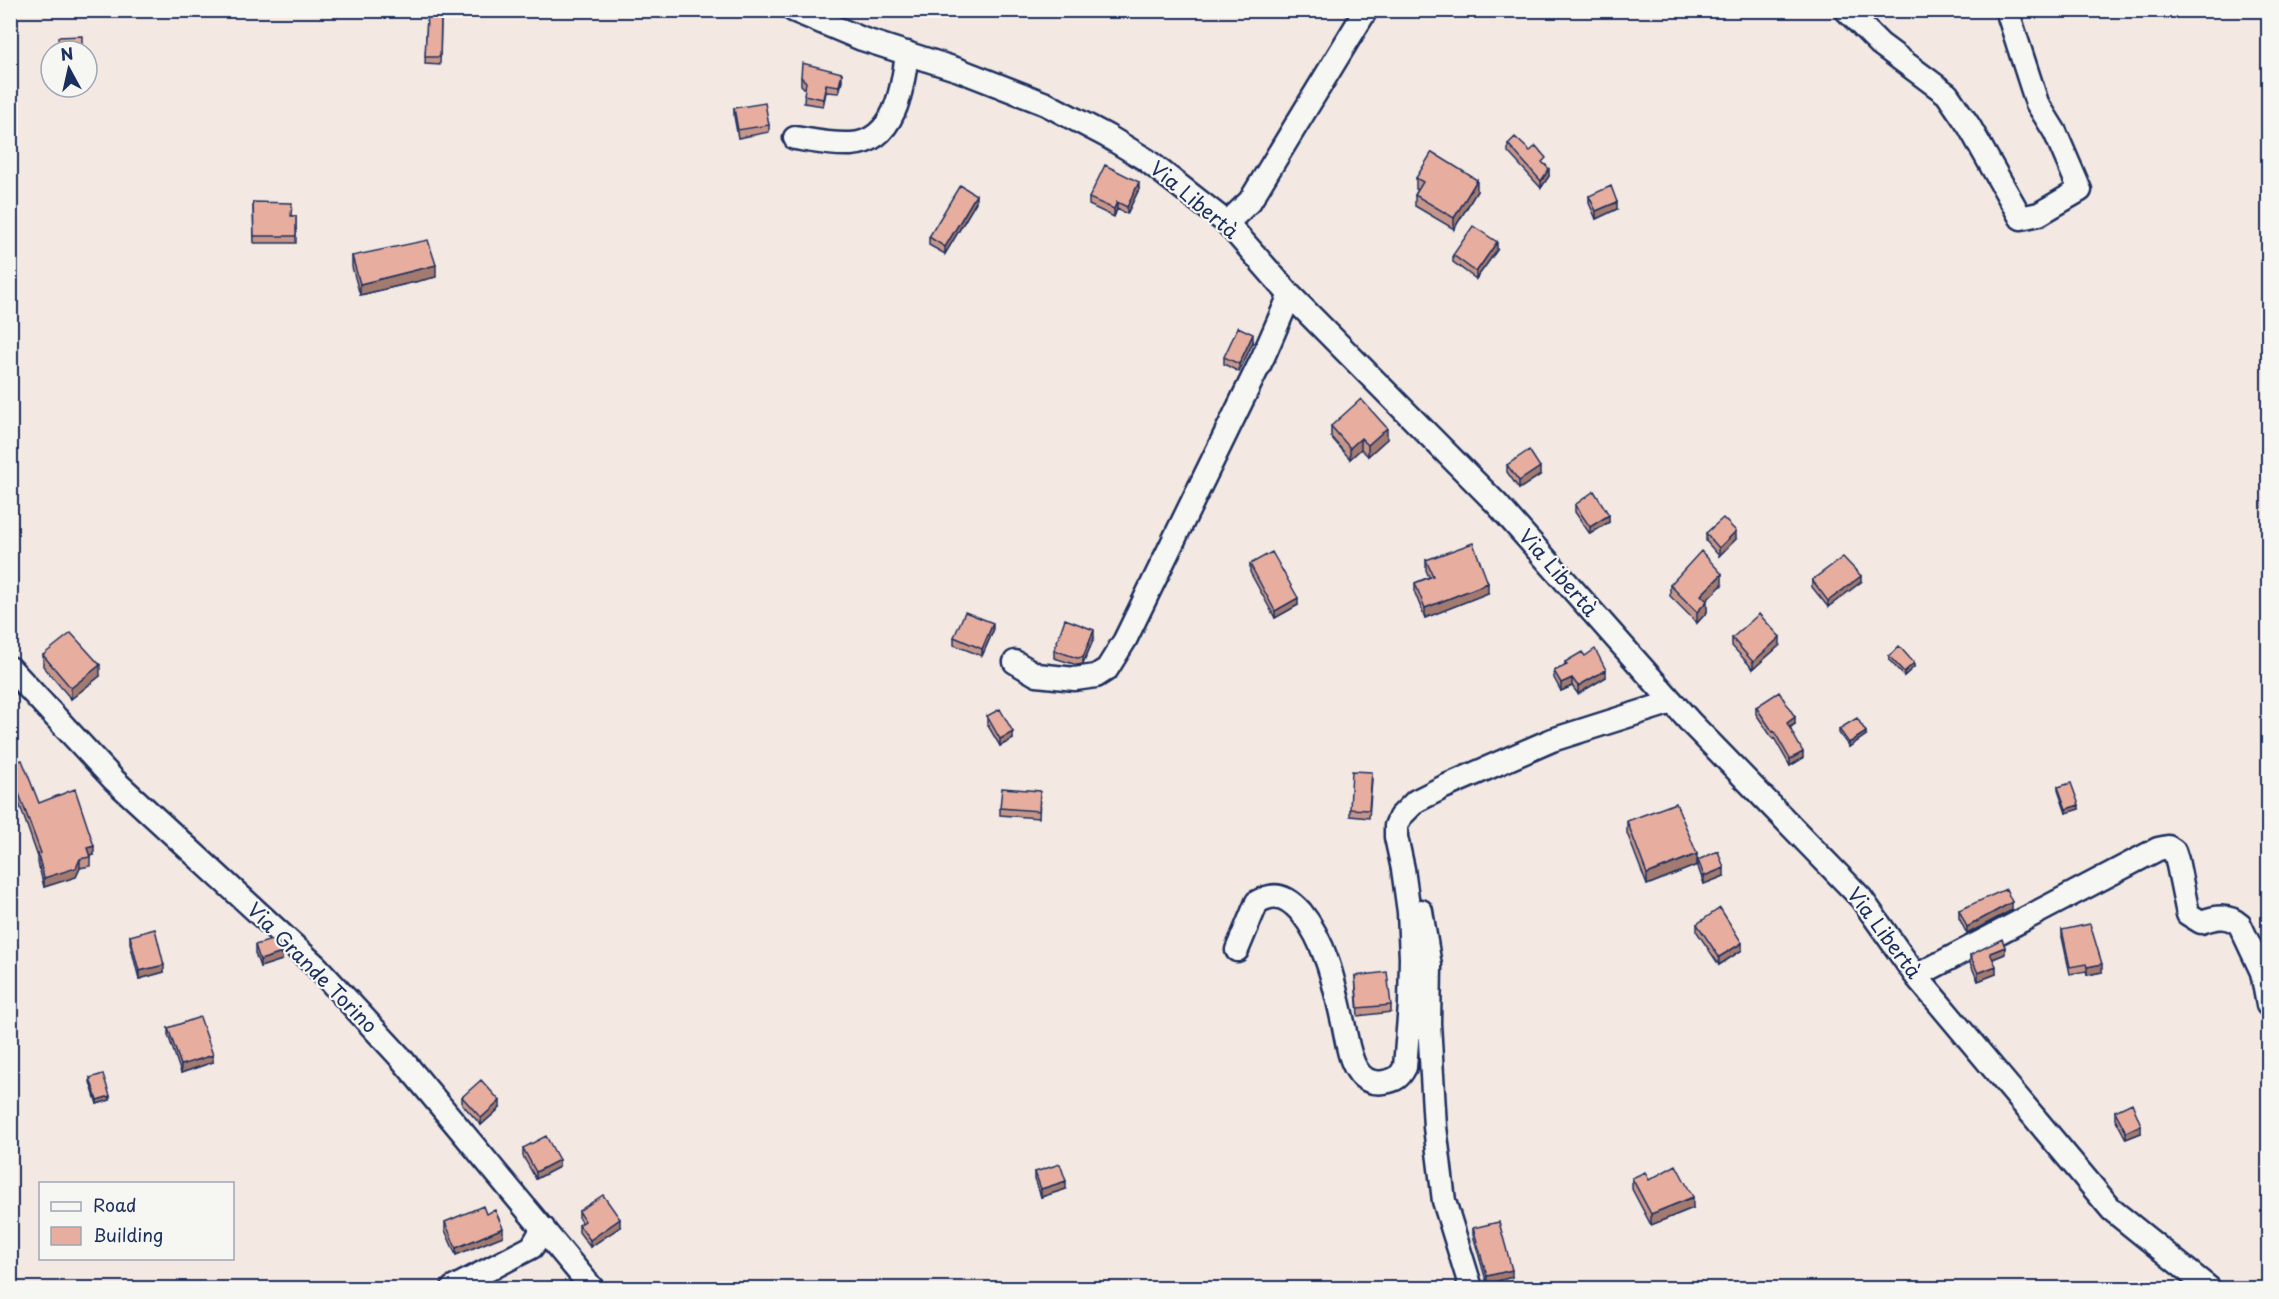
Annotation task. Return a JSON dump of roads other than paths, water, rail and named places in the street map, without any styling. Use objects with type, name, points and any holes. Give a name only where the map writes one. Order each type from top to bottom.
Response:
[{"type":"street","name":"Via Libertà","points":[[793,10],[862,39],[959,70],[1046,104],[1107,136],[1168,175],[1227,223],[1290,296],[1497,504],[1672,702],[1861,898],[1916,976],[2112,1210],[2209,1288]]},
{"type":"street","points":[[1227,223],[1250,201],[1366,10]]},
{"type":"street","points":[[1846,10],[1880,44],[1947,94],[1969,126],[2021,218],[2039,214],[2080,190],[2055,132],[2037,103],[2007,10]]},
{"type":"street","points":[[795,138],[852,144],[876,135],[891,118],[904,80],[907,53]]},
{"type":"street","points":[[1016,662],[1038,675],[1075,679],[1096,675],[1107,669],[1125,640],[1263,357],[1290,296]]},
{"type":"street","name":"Via Grande Torino","points":[[10,668],[114,780],[316,966],[400,1057],[592,1288]]},
{"type":"street","points":[[1237,950],[1257,902],[1271,896],[1284,898],[1296,907],[1308,920],[1321,943],[1336,992],[1351,1057],[1357,1070],[1364,1079],[1377,1083],[1395,1080],[1401,1076],[1405,1067],[1411,958],[1406,891],[1396,837],[1396,826],[1400,817],[1416,801],[1552,740],[1672,702]]},
{"type":"street","points":[[1400,817],[1410,835],[1430,966],[1429,1023],[1435,1127],[1444,1201],[1471,1288]]},
{"type":"street","points":[[1916,976],[2158,849],[2168,847],[2174,851],[2177,860],[2188,914],[2201,922],[2211,918],[2227,917],[2234,919],[2240,925],[2262,972],[2268,1005]]},
{"type":"street","points":[[453,1288],[532,1247],[543,1228]]}]
